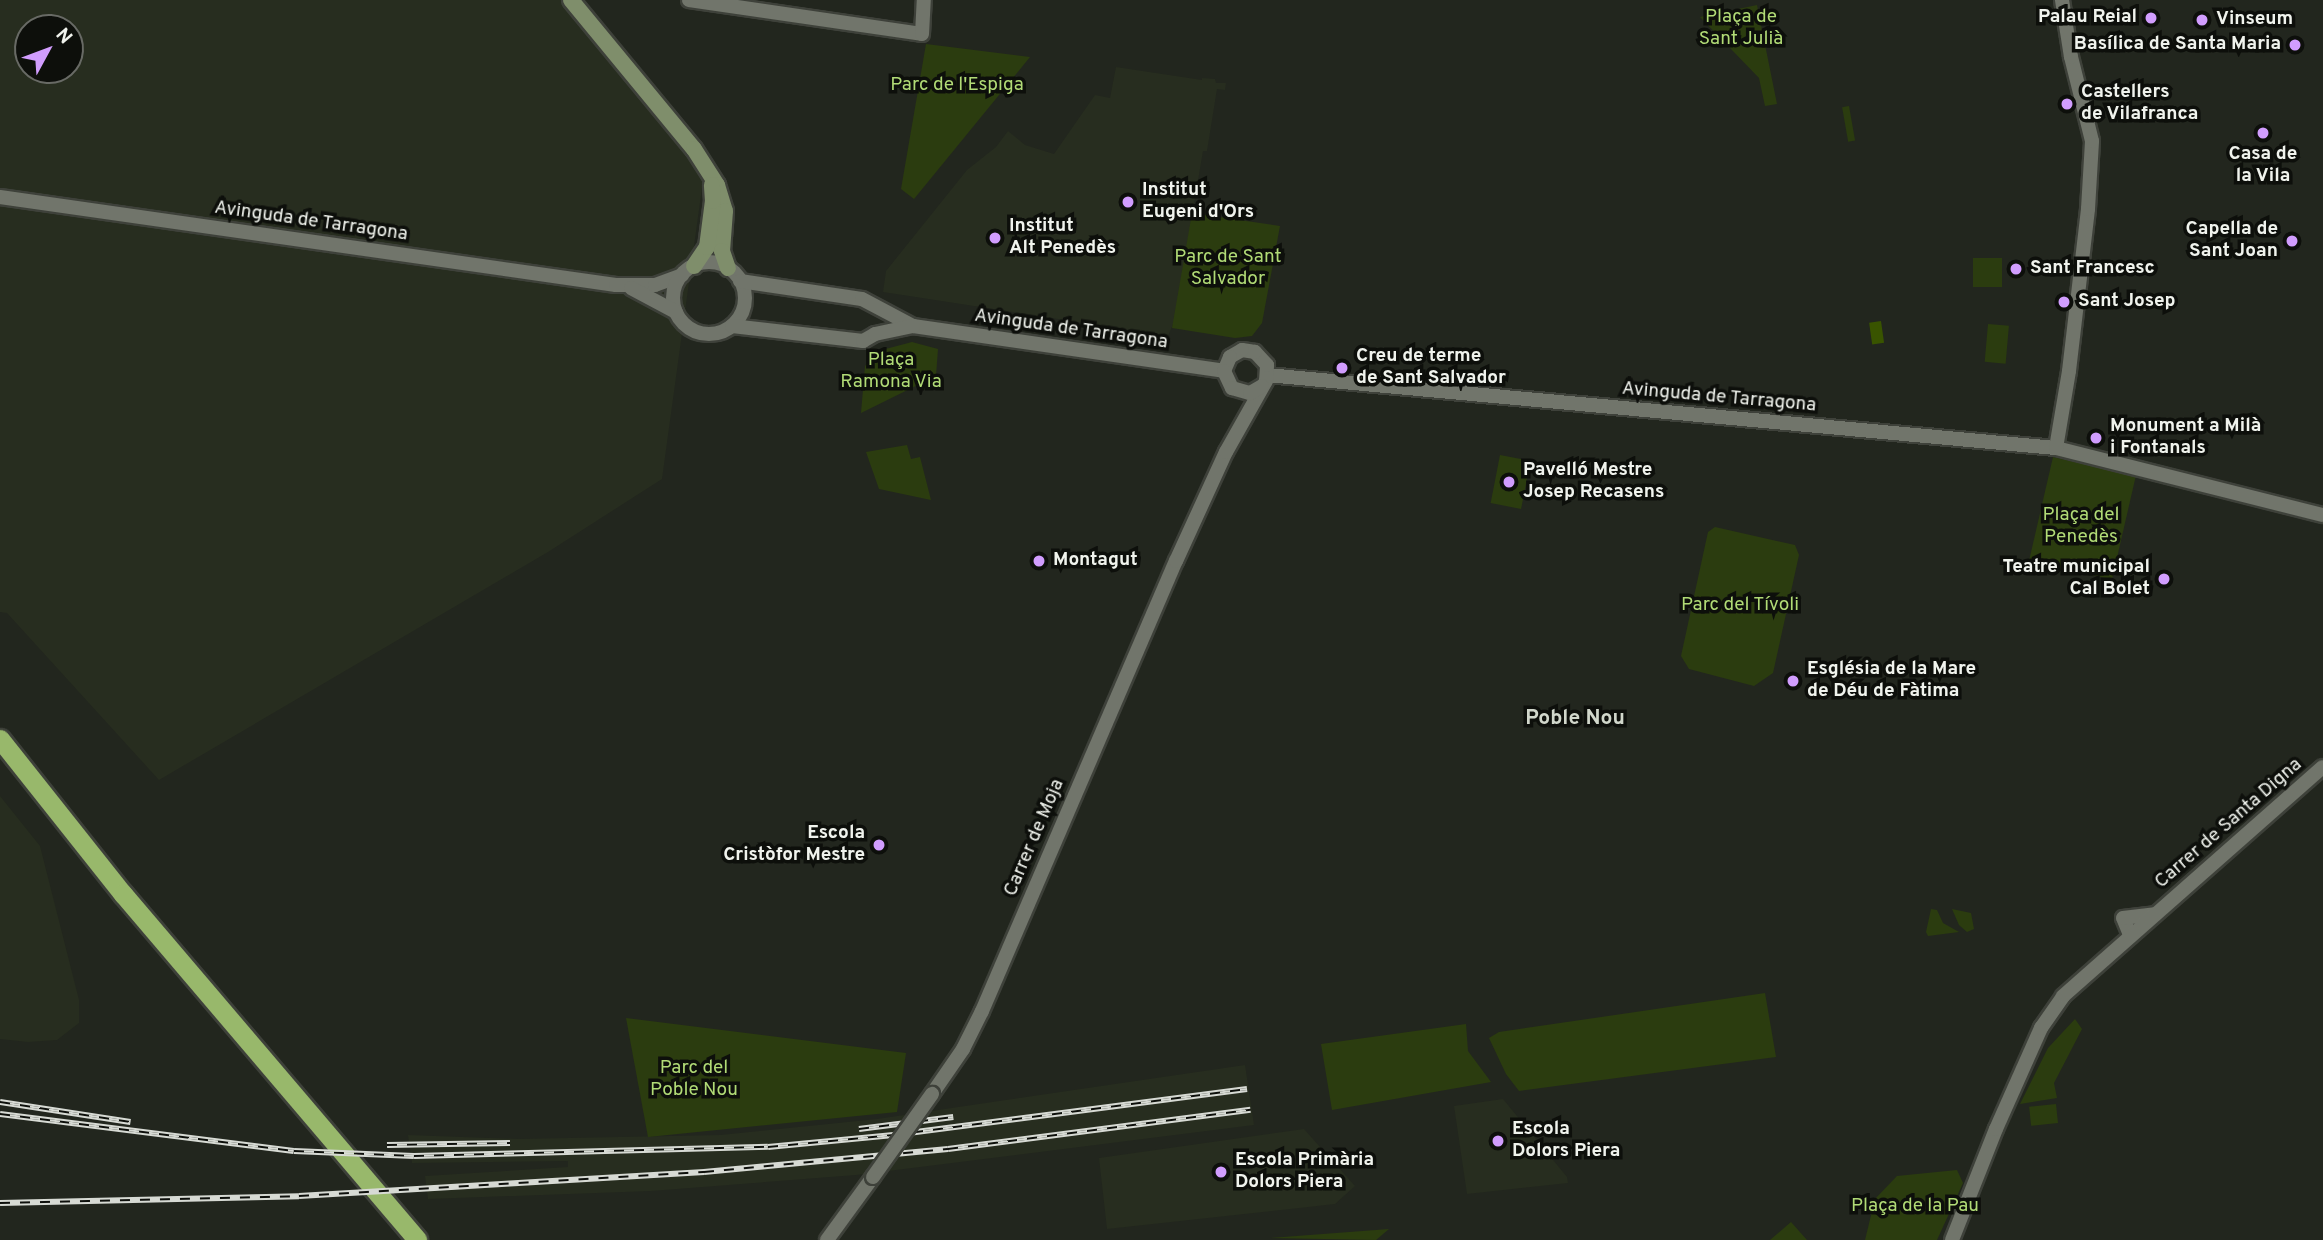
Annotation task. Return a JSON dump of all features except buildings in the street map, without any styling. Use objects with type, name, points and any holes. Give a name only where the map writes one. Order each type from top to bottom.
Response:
[{"type":"highway","points":[[0,740],[123,894],[417,1240]]},
{"type":"main road","points":[[571,0],[694,149],[717,185],[725,211],[722,251],[728,268]]},
{"type":"main road","points":[[688,270],[707,247],[713,201],[709,172]]},
{"type":"street","points":[[689,0],[922,34],[924,0]]},
{"type":"street","points":[[2056,448],[2069,371],[2092,141],[2071,57],[2063,0]]},
{"type":"street","name":"Avinguda de Tarragona","points":[[0,197],[616,285],[643,292],[676,312]]},
{"type":"street","points":[[705,262],[728,268],[740,281],[744,305],[732,326],[722,331],[702,333],[686,325],[676,312],[674,293],[688,270],[705,262]]},
{"type":"street","name":"Avinguda de Tarragona","points":[[616,285],[655,285],[688,270]]},
{"type":"street","name":"Avinguda de Tarragona","points":[[740,281],[855,297],[869,301],[877,308],[913,326],[1224,371]]},
{"type":"street","points":[[875,334],[879,321],[877,308]]},
{"type":"street","name":"Avinguda de Tarragona","points":[[732,326],[863,341],[875,334],[913,326]]},
{"type":"street","points":[[1249,350],[1261,356],[1265,380],[1250,393],[1237,391],[1228,384],[1224,371],[1231,356],[1249,350]]},
{"type":"street","name":"Avinguda de Tarragona","points":[[1265,380],[2056,448],[2323,516]]},
{"type":"street","name":"Carrer de Moja","points":[[827,1240],[963,1049],[982,1011],[1176,561],[1265,380]]},
{"type":"street","name":"Carrer de Moja","points":[[1237,391],[1241,414],[1239,430]]},
{"type":"street","name":"Carrer de Santa Digna","points":[[1947,1240],[2041,1028],[2063,996],[2323,767]]},
{"type":"street","points":[[2130,935],[2123,918],[2158,912]]},
{"type":"shaded area","points":[[0,0],[565,0],[705,166],[662,479],[548,552],[159,780],[7,613],[0,612]]},
{"type":"shaded area","points":[[1116,67],[1202,80],[1215,79],[1216,83],[1226,83],[1225,90],[1217,89],[1207,151],[1203,151],[1174,322],[1168,336],[883,292],[886,271],[967,170],[996,147],[1008,131],[1025,145],[1054,154],[1095,95],[1110,98]]},
{"type":"shaded area","points":[[1881,321],[1884,343],[1872,344],[1869,323]]},
{"type":"shaded area","points":[[0,796],[40,846],[79,1000],[79,1023],[57,1040],[28,1042],[0,1039]]},
{"type":"shaded area","points":[[1245,1065],[1254,1125],[856,1175],[651,1191],[428,1199],[425,1176],[568,1167],[568,1161],[412,1163],[408,1135],[519,1139],[721,1135],[877,1119]]},
{"type":"shaded area","name":"Escola Dolors Piera","points":[[1503,1099],[1567,1177],[1568,1183],[1467,1194],[1454,1106]]},
{"type":"shaded area","name":"Escola Primària Dolors Piera","points":[[1304,1129],[1355,1186],[1335,1204],[1107,1229],[1099,1158]]},
{"type":"green space","name":"Plaça de Sant Julià","points":[[1757,5],[1777,104],[1765,106],[1759,78],[1700,17]]},
{"type":"green space","name":"Parc de l'Espiga","points":[[926,44],[1030,57],[914,199],[901,189]]},
{"type":"green space","points":[[1849,106],[1855,140],[1848,142],[1842,107]]},
{"type":"green space","name":"Parc de Sant Salvador","points":[[1192,213],[1280,226],[1262,323],[1252,336],[1235,338],[1172,328]]},
{"type":"green space","points":[[1973,258],[2002,258],[2002,287],[1973,287]]},
{"type":"green space","points":[[1988,324],[2009,326],[2006,364],[1985,362]]},
{"type":"green space","name":"Plaça Ramona Via","points":[[912,342],[938,349],[936,376],[861,413],[865,366],[878,351]]},
{"type":"green space","points":[[907,445],[911,459],[920,457],[931,500],[879,489],[866,452]]},
{"type":"green space","name":"Pavelló Mestre Josep Recasens","points":[[1500,455],[1530,461],[1521,509],[1491,503]]},
{"type":"green space","name":"Plaça del Penedès","points":[[2053,457],[2136,476],[2112,579],[2029,560]]},
{"type":"green space","name":"Parc del Tívoli","points":[[1715,527],[1795,545],[1799,555],[1773,673],[1754,686],[1689,669],[1681,656],[1708,532]]},
{"type":"green space","points":[[1931,909],[1937,910],[1943,923],[1959,932],[1928,936],[1926,932]]},
{"type":"green space","points":[[1952,909],[1971,913],[1974,929],[1967,932],[1959,925]]},
{"type":"green space","points":[[1765,993],[1776,1057],[1519,1091],[1506,1074],[1489,1038],[1499,1032]]},
{"type":"green space","name":"Parc del Poble Nou","points":[[626,1018],[906,1053],[897,1112],[648,1137]]},
{"type":"green space","points":[[2075,1019],[2082,1029],[2054,1083],[2057,1098],[2020,1104],[2048,1048]]},
{"type":"green space","points":[[1466,1024],[1468,1051],[1491,1082],[1332,1110],[1321,1044]]},
{"type":"green space","points":[[2056,1104],[2058,1123],[2031,1126],[2029,1107]]},
{"type":"green space","name":"Plaça de la Pau","points":[[1957,1170],[1963,1183],[1937,1240],[1865,1240],[1875,1199],[1897,1176]]},
{"type":"green space","points":[[1791,1222],[1807,1240],[1770,1240]]},
{"type":"green space","points":[[1389,1229],[1376,1240],[1270,1238]]},
{"type":"railway","points":[[0,1114],[294,1151],[414,1156],[768,1147],[893,1135],[1247,1089]]},
{"type":"railway","points":[[0,1102],[130,1122]]},
{"type":"railway","points":[[0,1203],[299,1196],[704,1172],[948,1149],[1250,1110]]},
{"type":"railway","points":[[859,1129],[953,1117]]},
{"type":"railway","points":[[387,1145],[510,1143]]},
{"type":"place","name":"Palau Reial","points":[[2151,18]]},
{"type":"place","name":"Vinseum","points":[[2202,20]]},
{"type":"place","name":"Basílica de Santa Maria","points":[[2295,45]]},
{"type":"place","name":"Castellers de Vilafranca","points":[[2067,104]]},
{"type":"place","name":"Casa de la Vila","points":[[2263,133]]},
{"type":"place","name":"Institut Eugeni d'Ors","points":[[1128,202]]},
{"type":"place","name":"Institut Alt Penedès","points":[[995,238]]},
{"type":"place","name":"Capella de Sant Joan","points":[[2292,241]]},
{"type":"place","name":"Sant Francesc","points":[[2016,269]]},
{"type":"place","name":"Sant Josep","points":[[2064,302]]},
{"type":"place","name":"Creu de terme de Sant Salvador","points":[[1342,368]]},
{"type":"place","name":"Monument a Milà i Fontanals","points":[[2096,438]]},
{"type":"place","name":"Pavelló Mestre Josep Recasens","points":[[1509,482]]},
{"type":"place","name":"Montagut","points":[[1039,561]]},
{"type":"place","name":"Teatre municipal Cal Bolet","points":[[2164,579]]},
{"type":"place","name":"Església de la Mare de Déu de Fàtima","points":[[1793,681]]},
{"type":"place","name":"Escola Cristòfor Mestre","points":[[879,845]]},
{"type":"place","name":"Escola Dolors Piera","points":[[1498,1141]]},
{"type":"place","name":"Escola Primària Dolors Piera","points":[[1221,1172]]},
{"type":"district","name":"Poble Nou","points":[[1575,719]]}]
